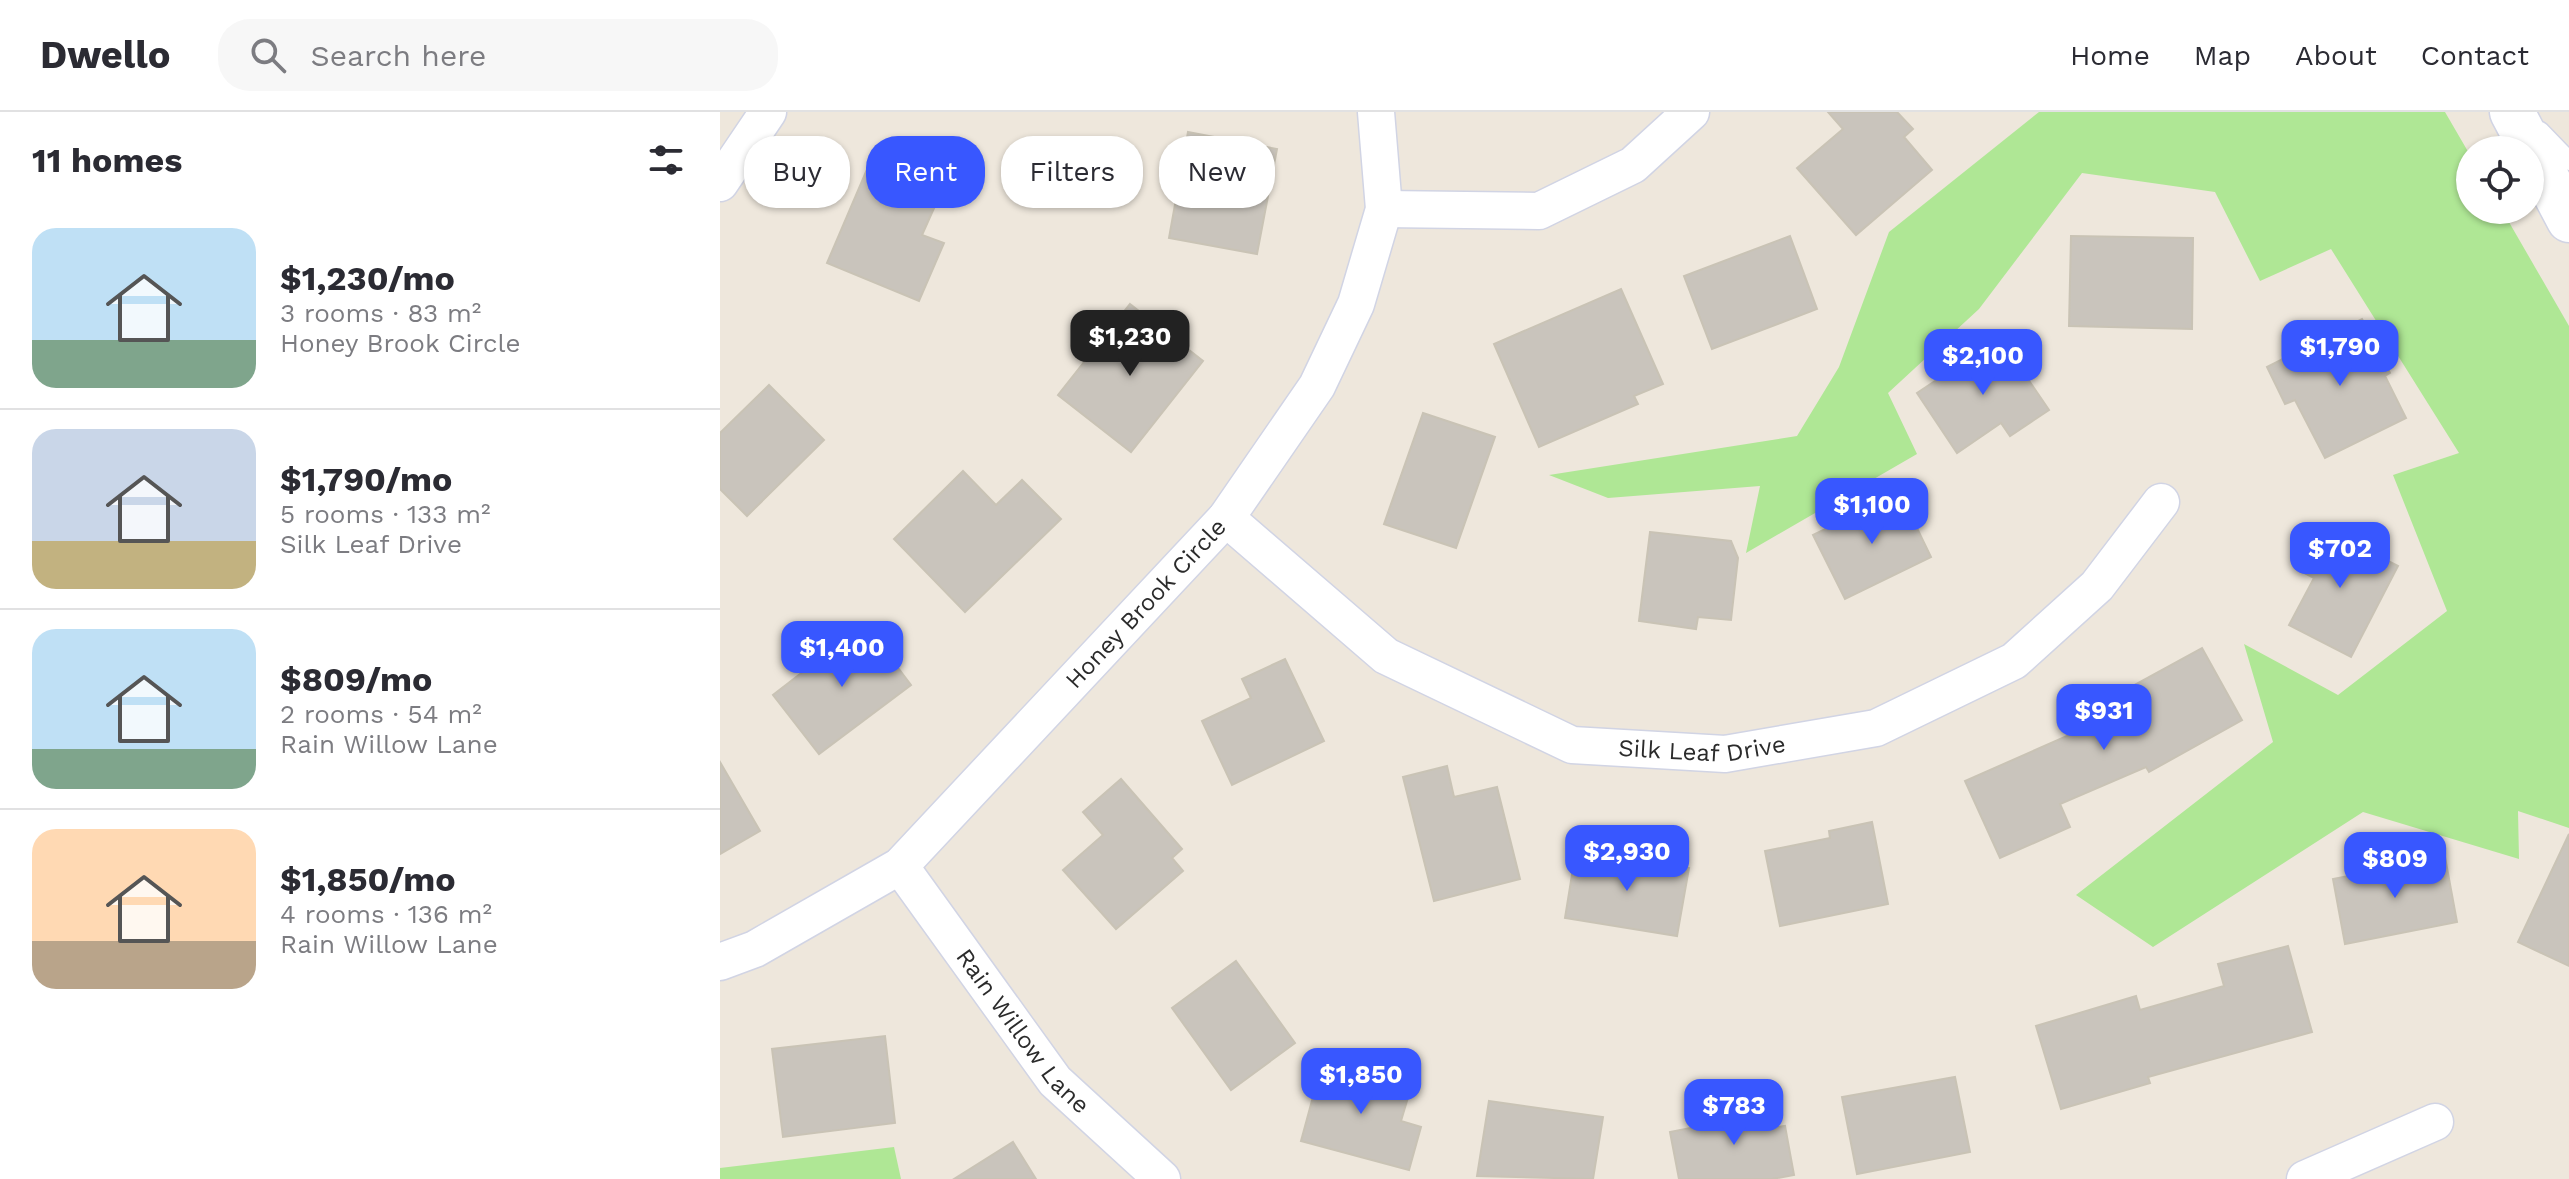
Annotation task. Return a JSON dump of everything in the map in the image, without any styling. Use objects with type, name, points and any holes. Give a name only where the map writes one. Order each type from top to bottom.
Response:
[{"type":"main road","points":[[2512,112],[2569,220]]},
{"type":"street","points":[[720,183],[768,112]]},
{"type":"street","name":"Honey Brook Circle","points":[[720,962],[755,949],[900,866],[1226,518],[1317,386],[1356,304],[1384,209],[1376,112]]},
{"type":"street","points":[[1384,209],[1539,211],[1633,165],[1691,112]]},
{"type":"street","name":"Silk Leaf Drive","points":[[1226,518],[1386,656],[1572,745],[1725,754],[1876,728],[2014,661],[2097,586],[2161,502]]},
{"type":"street","name":"Rain Willow Lane","points":[[900,866],[1055,1081],[1162,1179]]},
{"type":"street","points":[[2305,1179],[2435,1122]]},
{"type":"lane","points":[[2521,112],[2569,161]]},
{"type":"green space","points":[[2039,112],[2445,112],[2459,136],[2456,136],[2456,224],[2510,224],[2569,326],[2569,828],[2518,811],[2519,859],[2363,812],[2153,947],[2076,895],[2273,742],[2244,644],[2338,695],[2447,611],[2393,475],[2459,453],[2331,249],[2260,281],[2215,192],[2082,173],[1979,309],[1888,393],[1917,454],[1746,553],[1760,486],[1608,498],[1549,475],[1797,436],[1839,367],[1889,232]]},
{"type":"green space","points":[[894,1147],[901,1179],[720,1179],[720,1168]]},
{"type":"building","points":[[1828,112],[1897,112],[1913,129],[1904,137],[1932,170],[1856,235],[1797,168],[1843,129]]},
{"type":"building","points":[[1188,132],[1209,136],[1187,136]]},
{"type":"building","points":[[866,172],[866,208],[934,208],[922,235],[944,243],[919,301],[827,263]]},
{"type":"building","points":[[1174,208],[1266,208],[1257,254],[1169,238]]},
{"type":"building","points":[[1790,236],[1817,309],[1712,349],[1684,276]]},
{"type":"building","points":[[2071,236],[2193,238],[2192,329],[2069,326]]},
{"type":"building","points":[[1621,289],[1663,384],[1634,396],[1638,404],[1539,447],[1494,344]]},
{"type":"building","points":[[1130,304],[1203,361],[1131,452],[1058,395]]},
{"type":"building","points":[[2362,319],[2390,373],[2385,376],[2406,418],[2325,458],[2295,400],[2285,404],[2267,367]]},
{"type":"building","points":[[2000,338],[2049,410],[2010,436],[2001,423],[1957,453],[1917,393]]},
{"type":"building","points":[[769,385],[824,440],[747,516],[720,489],[720,433]]},
{"type":"building","points":[[1423,413],[1495,437],[1456,548],[1384,524]]},
{"type":"building","points":[[963,471],[996,505],[1022,480],[1061,519],[965,612],[894,539]]},
{"type":"building","points":[[1900,493],[1931,557],[1845,599],[1813,535]]},
{"type":"building","points":[[2317,525],[2398,566],[2351,657],[2289,625],[2314,578],[2295,568]]},
{"type":"building","points":[[1650,532],[1731,541],[1738,558],[1731,620],[1698,617],[1696,629],[1639,621]]},
{"type":"building","points":[[865,624],[911,685],[819,754],[773,695]]},
{"type":"building","points":[[2202,648],[2242,720],[2149,772],[2146,767],[2060,804],[2070,827],[2000,858],[1965,781],[2117,714],[2109,699]]},
{"type":"building","points":[[1285,659],[1324,741],[1232,785],[1202,721],[1251,698],[1242,679]]},
{"type":"building","points":[[720,762],[760,831],[720,854]]},
{"type":"building","points":[[1447,766],[1454,797],[1497,787],[1520,879],[1434,901],[1403,777]]},
{"type":"building","points":[[1121,779],[1182,849],[1172,858],[1183,871],[1116,929],[1063,870],[1103,835],[1083,812]]},
{"type":"building","points":[[1872,822],[1888,904],[1780,926],[1765,851],[1830,838],[1829,831]]},
{"type":"building","points":[[2569,834],[2569,966],[2518,942]]},
{"type":"building","points":[[1576,850],[1689,868],[1677,936],[1565,918]]},
{"type":"building","points":[[2445,857],[2457,922],[2345,944],[2333,879]]},
{"type":"building","points":[[2288,946],[2312,1032],[2148,1077],[2150,1083],[2061,1109],[2036,1026],[2136,996],[2140,1010],[2224,986],[2218,964]]},
{"type":"building","points":[[1236,961],[1295,1043],[1231,1090],[1172,1008]]},
{"type":"building","points":[[885,1036],[895,1123],[783,1137],[772,1049]]},
{"type":"building","points":[[1323,1060],[1412,1084],[1401,1121],[1421,1127],[1409,1170],[1301,1141]]},
{"type":"building","points":[[1955,1077],[1970,1152],[1857,1174],[1842,1097]]},
{"type":"building","points":[[1760,1097],[1766,1129],[1785,1126],[1794,1175],[1772,1179],[1679,1179],[1670,1132],[1721,1122],[1718,1105]]},
{"type":"building","points":[[1489,1101],[1603,1117],[1593,1179],[1477,1176]]},
{"type":"building","points":[[1013,1142],[1036,1179],[954,1179]]}]
